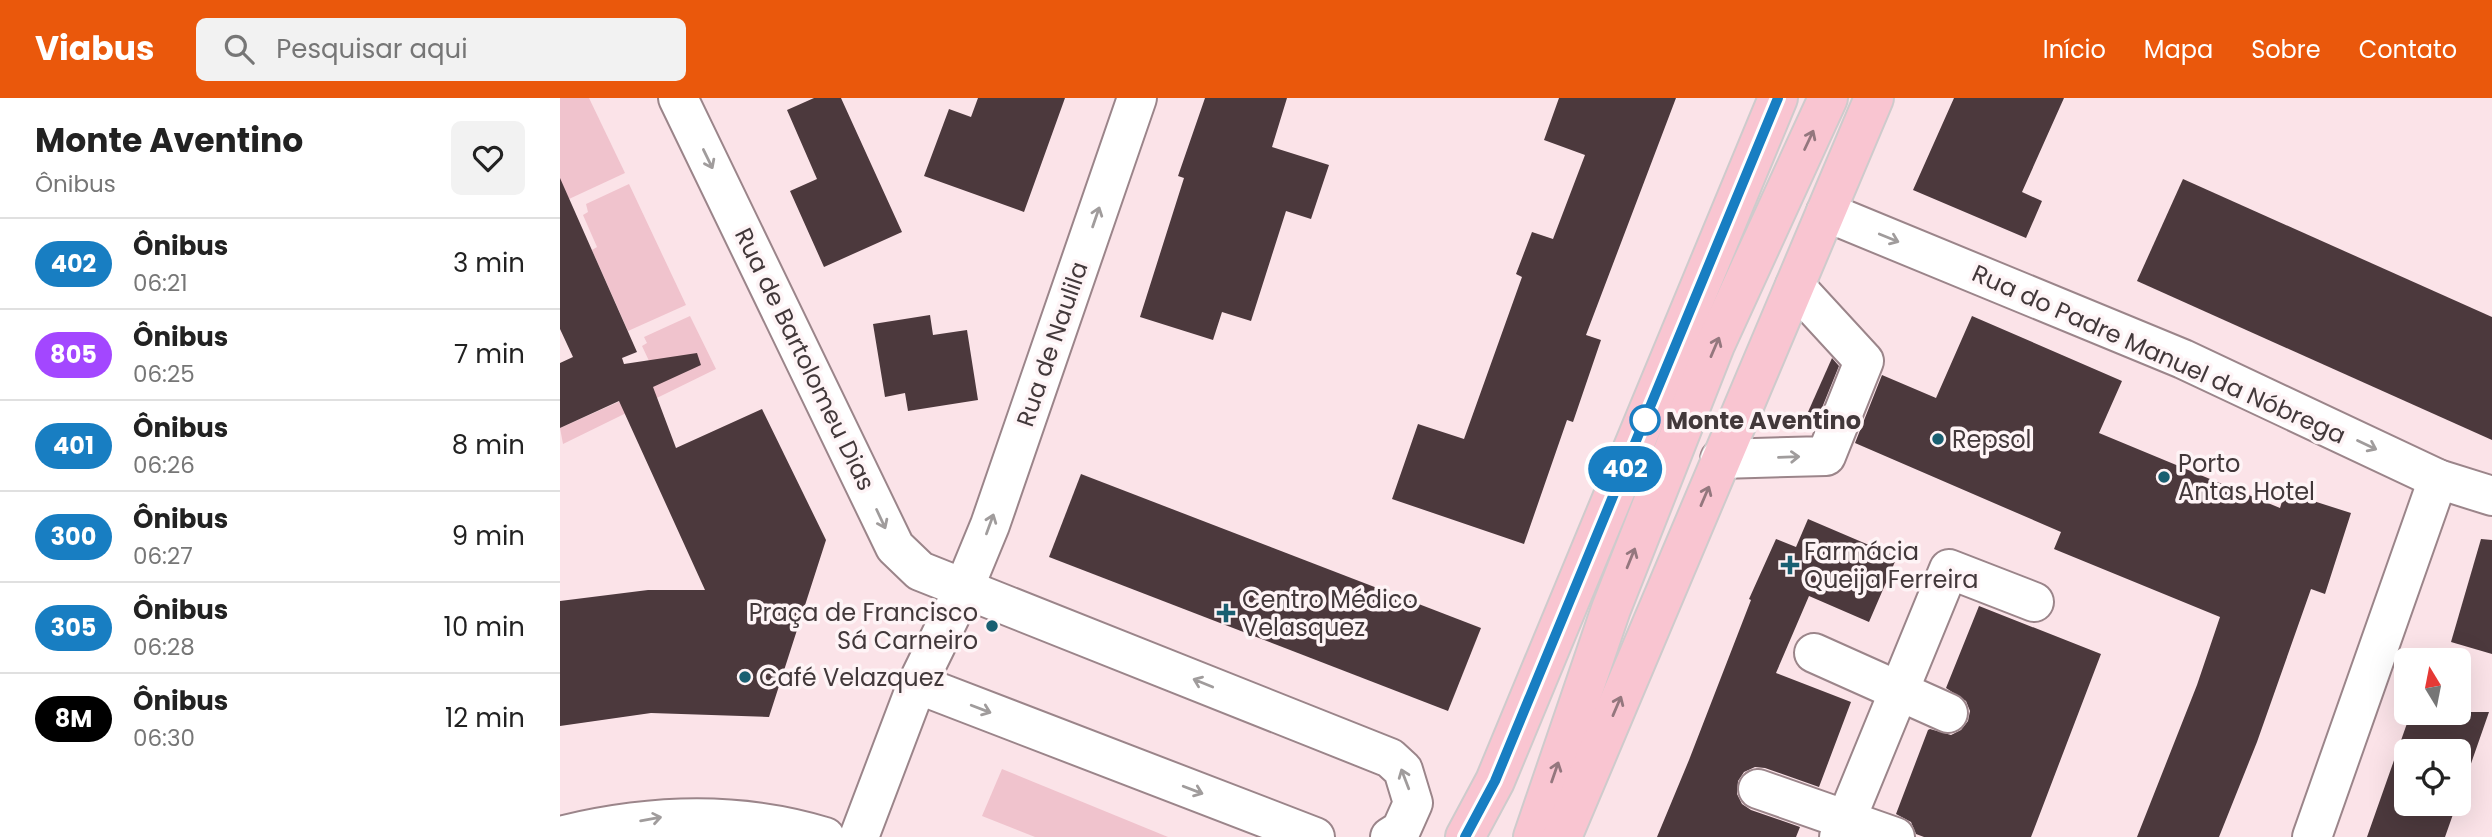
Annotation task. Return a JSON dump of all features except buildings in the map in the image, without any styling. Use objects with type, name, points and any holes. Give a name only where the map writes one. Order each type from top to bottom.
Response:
[{"type":"main road","points":[[1465,837],[1495,781],[1779,98]]},
{"type":"main road","points":[[1533,837],[1611,609],[1715,345],[1828,98]]},
{"type":"main road","points":[[1562,837],[1874,98]]},
{"type":"street","name":"Rua de Bartolomeu Dias","points":[[678,98],[895,547],[920,571],[964,588]]},
{"type":"street","name":"Rua de Naulila","points":[[964,588],[990,526],[1137,98]]},
{"type":"street","name":"Rua do Padre Manuel da Nóbrega","points":[[1826,212],[2183,359],[2438,479],[2492,496]]},
{"type":"street","points":[[1720,459],[1826,456],[1864,361],[1795,286]]},
{"type":"street","points":[[2312,837],[2438,479]]},
{"type":"street","points":[[1843,828],[1949,569],[2034,602]]},
{"type":"street","points":[[859,837],[917,684],[964,588],[1390,758],[1403,770],[1413,803],[1401,830],[1390,837]]},
{"type":"street","points":[[1814,653],[1948,713]]},
{"type":"street","points":[[917,684],[1315,837]]},
{"type":"street","points":[[1758,789],[1843,828],[1895,837]]},
{"type":"street","points":[[560,836],[664,817],[750,820],[791,827],[825,837]]},
{"type":"shaded area","points":[[560,98],[589,98],[625,173],[569,199],[560,179]]},
{"type":"shaded area","points":[[629,184],[686,305],[628,331],[592,250],[597,247],[583,215],[588,212],[586,204]]},
{"type":"shaded area","points":[[690,316],[716,369],[563,444],[560,428],[652,387],[658,380],[642,346],[647,343],[644,337]]},
{"type":"shaded area","points":[[1002,769],[1168,837],[1035,837],[982,816]]},
{"type":"bus line","name":"402","points":[[1465,837],[1495,781],[1778,98]]},
{"type":"place","name":"Monte Aventino","points":[[1645,420]]},
{"type":"place","name":"Repsol","points":[[1938,439]]},
{"type":"place","name":"Porto Antas Hotel","points":[[2164,477]]},
{"type":"place","name":"Farmácia Queija Ferreira","points":[[1790,565]]},
{"type":"place","name":"Centro Médico Velasquez","points":[[1226,613]]},
{"type":"place","name":"Praça de Francisco Sá Carneiro","points":[[992,626]]},
{"type":"place","name":"Café Velazquez","points":[[745,677]]}]
